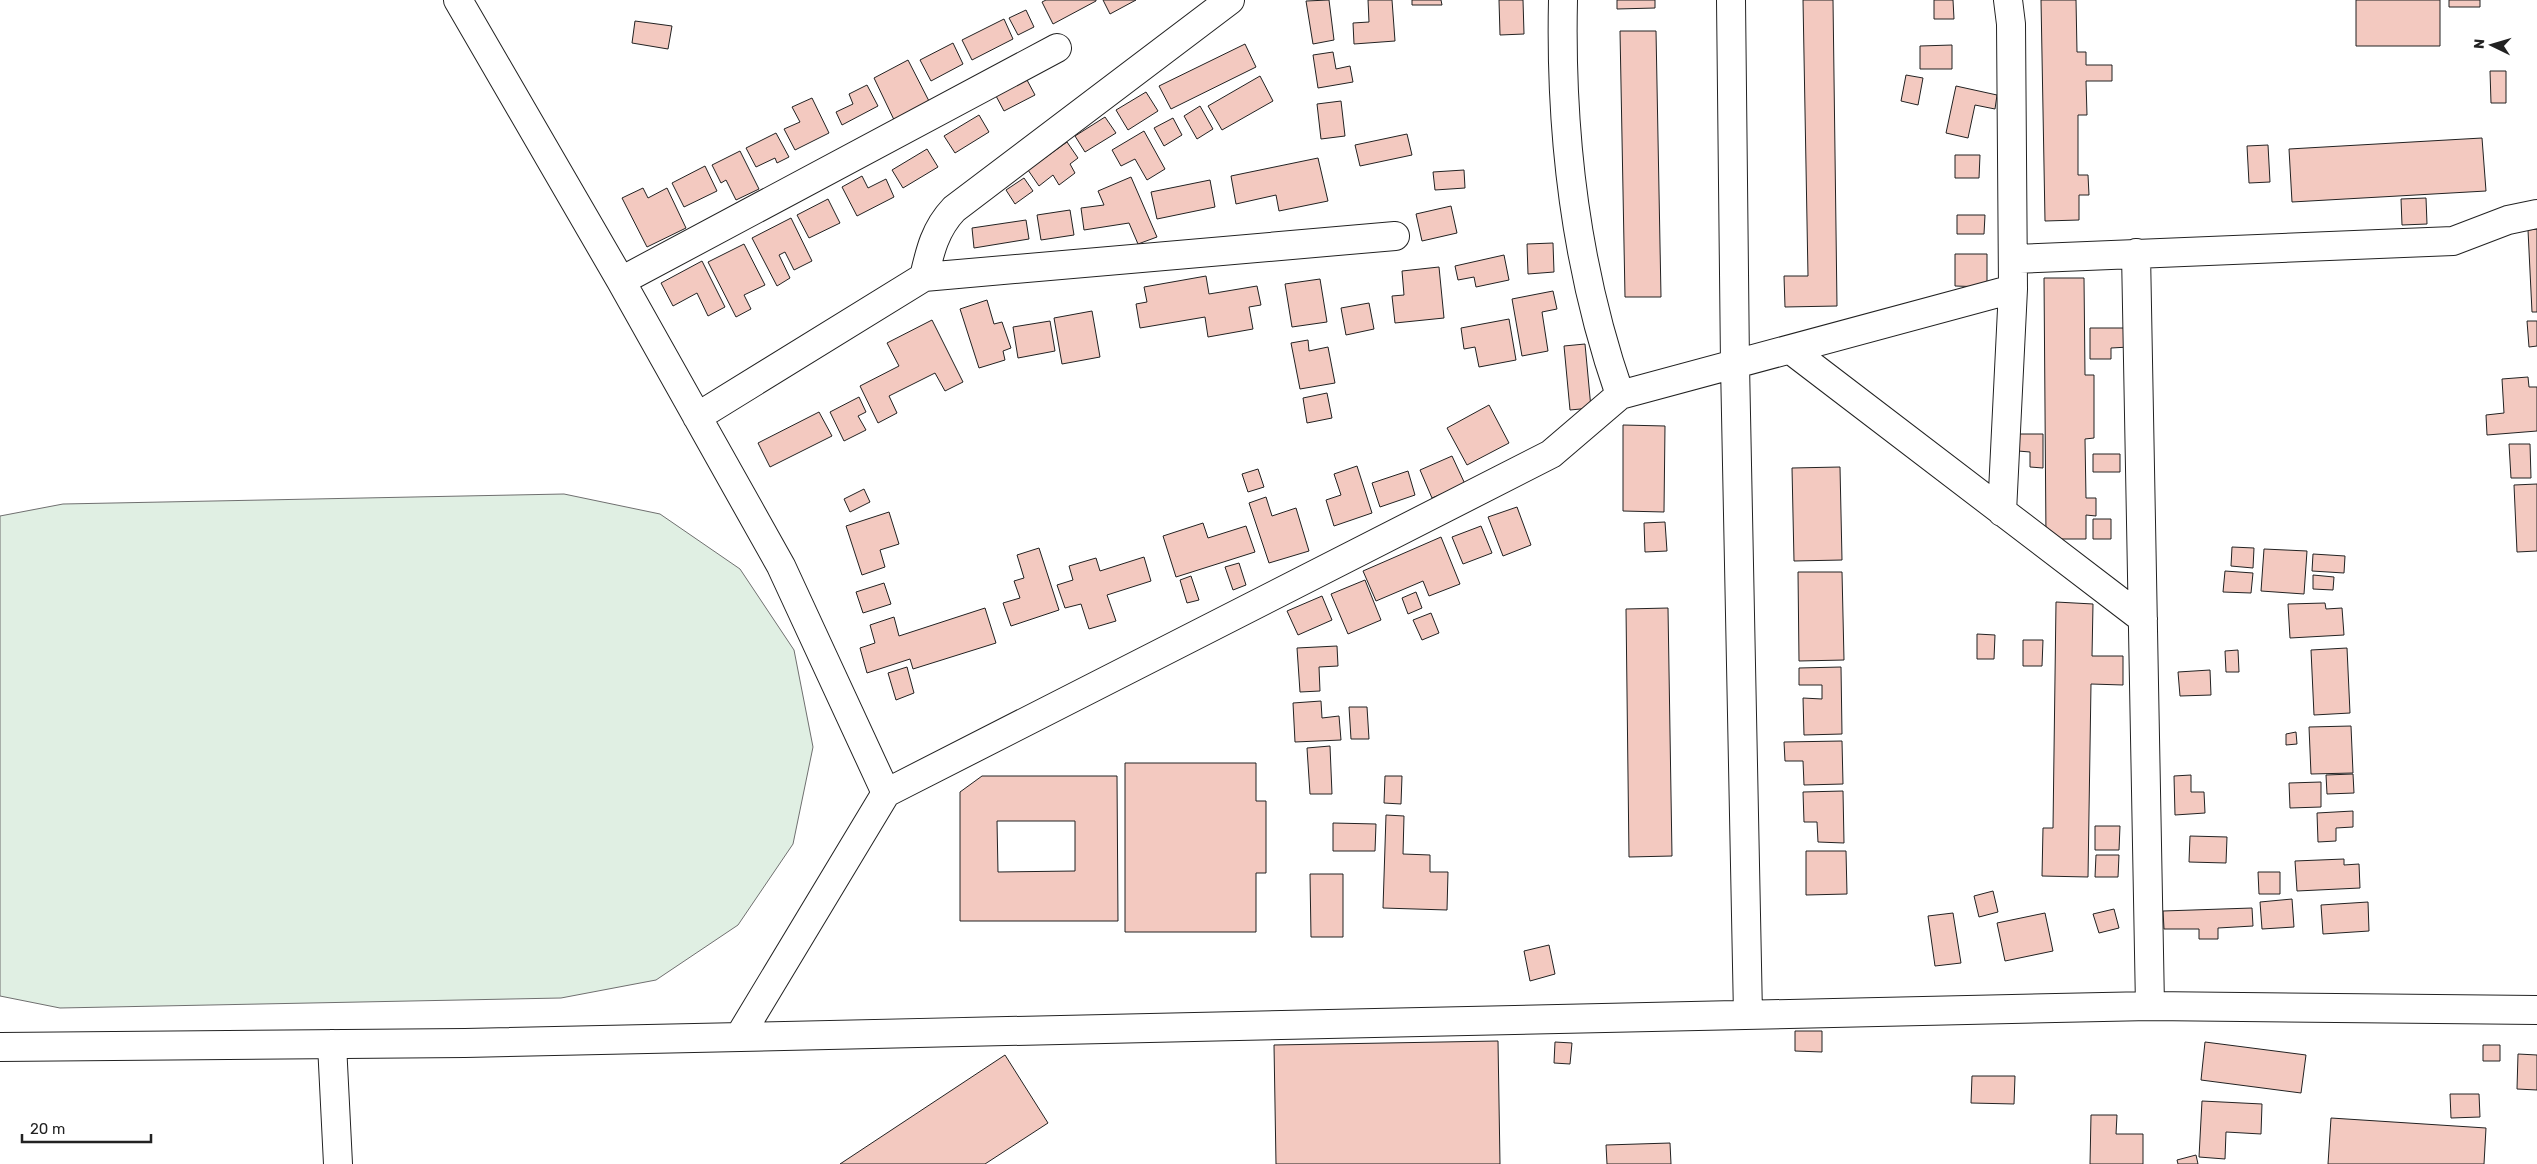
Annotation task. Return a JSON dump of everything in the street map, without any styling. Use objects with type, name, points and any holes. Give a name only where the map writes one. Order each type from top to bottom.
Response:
[{"type":"street","points":[[458,0],[621,281],[781,566],[886,793]]},
{"type":"street","points":[[924,277],[931,245],[941,222],[954,209],[1230,0]]},
{"type":"street","points":[[1563,0],[1562,52],[1566,132],[1587,284],[1605,352],[1620,396]]},
{"type":"street","points":[[1731,0],[1735,364],[1748,1015]]},
{"type":"street","points":[[2002,512],[2013,289],[2011,24],[2008,0]]},
{"type":"street","points":[[621,281],[1057,48]]},
{"type":"street","points":[[2013,259],[2453,241],[2508,220],[2537,214]]},
{"type":"street","points":[[697,417],[924,277],[1395,236]]},
{"type":"street","points":[[2136,253],[2150,1006]]},
{"type":"street","points":[[739,1037],[886,793],[1551,454],[1620,396],[2013,289]]},
{"type":"street","points":[[1791,350],[2143,618]]},
{"type":"street","points":[[0,1047],[739,1037],[2150,1006],[2537,1010]]},
{"type":"street","points":[[332,1044],[338,1164]]},
{"type":"green space","points":[[564,494],[660,514],[740,569],[794,650],[813,747],[793,844],[738,925],[656,980],[561,998],[60,1008],[0,996],[0,516],[63,504]]},
{"type":"building","points":[[1046,0],[1096,1],[1053,24],[1042,2]]},
{"type":"building","points":[[1103,0],[1136,0],[1110,14]]},
{"type":"building","points":[[1329,0],[1334,40],[1313,44],[1306,1]]},
{"type":"building","points":[[1368,0],[1392,0],[1395,41],[1354,44],[1353,23],[1369,22]]},
{"type":"building","points":[[1412,0],[1441,0],[1442,5],[1412,5]]},
{"type":"building","points":[[1499,0],[1523,0],[1524,34],[1500,35]]},
{"type":"building","points":[[1617,0],[1655,0],[1655,8],[1617,9]]},
{"type":"building","points":[[1803,0],[1833,0],[1837,306],[1785,307],[1784,276],[1808,276]]},
{"type":"building","points":[[1934,0],[1953,0],[1954,19],[1934,19]]},
{"type":"building","points":[[2041,0],[2076,0],[2077,52],[2086,52],[2086,65],[2112,65],[2112,81],[2086,81],[2087,115],[2078,115],[2078,175],[2088,175],[2089,195],[2079,195],[2079,220],[2045,221]]},
{"type":"building","points":[[2356,0],[2440,0],[2440,46],[2356,46]]},
{"type":"building","points":[[2449,0],[2480,0],[2480,7],[2449,7]]},
{"type":"building","points":[[1026,10],[1034,27],[1018,35],[1009,18]]},
{"type":"building","points":[[1004,19],[1013,39],[972,60],[962,40]]},
{"type":"building","points":[[635,21],[672,26],[668,49],[632,43]]},
{"type":"building","points":[[1620,31],[1656,31],[1661,297],[1625,297]]},
{"type":"building","points":[[953,43],[963,64],[931,81],[920,60]]},
{"type":"building","points":[[1245,44],[1256,67],[1171,109],[1159,86]]},
{"type":"building","points":[[1952,45],[1952,69],[1920,69],[1920,46]]},
{"type":"building","points":[[1333,52],[1336,69],[1350,66],[1353,82],[1318,88],[1313,55]]},
{"type":"building","points":[[908,60],[931,105],[896,124],[874,78]]},
{"type":"building","points":[[2490,71],[2506,71],[2506,103],[2491,103]]},
{"type":"building","points":[[1906,75],[1923,78],[1918,105],[1901,101]]},
{"type":"building","points":[[1260,76],[1273,101],[1222,130],[1208,106]]},
{"type":"building","points":[[1027,80],[1035,95],[1004,111],[996,96]]},
{"type":"building","points":[[867,85],[878,106],[842,125],[836,112],[853,104],[849,94]]},
{"type":"building","points":[[1956,86],[1997,95],[1995,109],[1975,105],[1968,138],[1946,133]]},
{"type":"building","points":[[1146,92],[1158,111],[1128,130],[1116,110]]},
{"type":"building","points":[[812,98],[829,133],[795,150],[784,129],[800,122],[792,107]]},
{"type":"building","points":[[1341,101],[1345,136],[1321,139],[1317,104]]},
{"type":"building","points":[[1200,106],[1213,129],[1197,139],[1184,116]]},
{"type":"building","points":[[979,115],[989,132],[955,153],[944,136]]},
{"type":"building","points":[[1105,117],[1116,133],[1085,152],[1075,136]]},
{"type":"building","points":[[1173,118],[1182,135],[1164,146],[1154,128]]},
{"type":"building","points":[[1144,131],[1165,169],[1147,180],[1135,159],[1121,166],[1112,150]]},
{"type":"building","points":[[776,133],[789,157],[777,163],[775,158],[756,167],[746,148]]},
{"type":"building","points":[[1407,134],[1412,155],[1360,166],[1355,145]]},
{"type":"building","points":[[2482,138],[2486,191],[2292,202],[2289,149]]},
{"type":"building","points":[[1067,142],[1078,158],[1070,164],[1075,173],[1059,185],[1053,175],[1039,186],[1028,170]]},
{"type":"building","points":[[2268,145],[2270,182],[2249,183],[2247,146]]},
{"type":"building","points":[[927,149],[938,167],[903,188],[892,170]]},
{"type":"building","points":[[740,151],[759,189],[736,200],[726,180],[721,183],[712,165]]},
{"type":"building","points":[[1955,155],[1980,155],[1979,178],[1955,178]]},
{"type":"building","points":[[1318,158],[1328,201],[1279,211],[1276,195],[1236,204],[1231,176]]},
{"type":"building","points":[[705,166],[717,191],[684,207],[672,183]]},
{"type":"building","points":[[1464,170],[1465,188],[1435,190],[1433,172]]},
{"type":"building","points":[[862,176],[868,188],[886,179],[894,197],[857,216],[842,187]]},
{"type":"building","points":[[1131,177],[1157,237],[1138,244],[1129,223],[1084,230],[1081,208],[1104,205],[1098,191]]},
{"type":"building","points":[[1024,178],[1033,191],[1015,204],[1006,190]]},
{"type":"building","points":[[1210,180],[1215,207],[1157,219],[1151,192]]},
{"type":"building","points":[[643,188],[648,198],[667,188],[686,228],[647,247],[622,198]]},
{"type":"building","points":[[2426,198],[2427,224],[2402,225],[2401,199]]},
{"type":"building","points":[[828,199],[840,223],[809,238],[797,215]]},
{"type":"building","points":[[1451,206],[1457,233],[1422,241],[1416,214]]},
{"type":"building","points":[[1070,210],[1074,235],[1041,240],[1037,215]]},
{"type":"building","points":[[1957,215],[1985,215],[1984,234],[1957,234]]},
{"type":"building","points":[[791,218],[812,261],[794,270],[785,252],[779,255],[790,278],[777,286],[752,238]]},
{"type":"building","points":[[1026,220],[1029,239],[974,248],[972,228]]},
{"type":"building","points":[[2537,229],[2537,312],[2532,312],[2528,230]]},
{"type":"building","points":[[1553,243],[1554,272],[1528,274],[1527,244]]},
{"type":"building","points":[[744,244],[765,285],[744,295],[751,309],[736,317],[708,262]]},
{"type":"building","points":[[1955,254],[1987,254],[1987,287],[1955,286]]},
{"type":"building","points":[[1504,255],[1509,280],[1476,287],[1474,277],[1458,280],[1455,266]]},
{"type":"building","points":[[702,261],[725,307],[708,316],[697,293],[673,306],[661,283]]},
{"type":"building","points":[[1439,267],[1444,318],[1395,323],[1392,296],[1404,295],[1402,271]]},
{"type":"building","points":[[1206,276],[1209,294],[1257,286],[1261,305],[1249,307],[1253,329],[1208,337],[1205,317],[1140,328],[1136,304],[1147,302],[1144,287]]},
{"type":"building","points":[[2044,278],[2084,278],[2085,375],[2094,375],[2094,438],[2085,439],[2086,498],[2096,498],[2096,516],[2086,515],[2086,539],[2046,539]]},
{"type":"building","points":[[1320,279],[1327,322],[1292,327],[1285,284]]},
{"type":"building","points":[[1553,291],[1557,309],[1542,312],[1548,351],[1522,356],[1512,299]]},
{"type":"building","points":[[987,300],[994,324],[1002,322],[1011,348],[1003,351],[1005,360],[979,368],[960,309]]},
{"type":"building","points":[[1369,303],[1374,329],[1346,335],[1341,308]]},
{"type":"building","points":[[1092,311],[1100,357],[1062,364],[1054,318]]},
{"type":"building","points":[[1509,319],[1516,360],[1479,367],[1475,347],[1464,349],[1461,328]]},
{"type":"building","points":[[932,320],[963,382],[945,391],[935,373],[889,396],[897,413],[878,423],[860,386],[899,366],[887,343]]},
{"type":"building","points":[[1050,321],[1055,351],[1018,358],[1013,327]]},
{"type":"building","points":[[2527,321],[2537,321],[2537,346],[2529,347]]},
{"type":"building","points":[[2090,328],[2129,328],[2129,347],[2111,348],[2111,359],[2090,359]]},
{"type":"building","points":[[1308,340],[1309,351],[1328,347],[1335,383],[1300,389],[1291,343]]},
{"type":"building","points":[[1585,344],[1591,408],[1570,410],[1564,346]]},
{"type":"building","points":[[2528,377],[2529,387],[2537,387],[2537,431],[2487,435],[2486,415],[2504,413],[2502,379]]},
{"type":"building","points":[[1327,393],[1332,418],[1307,423],[1303,398]]},
{"type":"building","points":[[859,397],[866,412],[858,416],[866,430],[844,441],[830,412]]},
{"type":"building","points":[[1489,405],[1509,443],[1467,465],[1447,428]]},
{"type":"building","points":[[819,412],[832,436],[770,467],[758,443]]},
{"type":"building","points":[[1623,425],[1665,426],[1664,512],[1623,511]]},
{"type":"building","points":[[2018,434],[2043,434],[2043,468],[2030,467],[2030,452],[2018,451]]},
{"type":"building","points":[[2509,444],[2530,444],[2531,478],[2511,478]]},
{"type":"building","points":[[2093,454],[2120,454],[2120,472],[2093,472]]},
{"type":"building","points":[[1452,456],[1465,484],[1432,498],[1420,470]]},
{"type":"building","points":[[1357,466],[1372,513],[1334,526],[1326,500],[1341,495],[1334,474]]},
{"type":"building","points":[[1840,467],[1842,560],[1794,561],[1792,468]]},
{"type":"building","points":[[1258,469],[1264,487],[1248,492],[1242,474]]},
{"type":"building","points":[[1408,471],[1415,495],[1380,507],[1372,483]]},
{"type":"building","points":[[2537,484],[2537,551],[2517,552],[2514,485]]},
{"type":"building","points":[[864,489],[870,502],[850,512],[844,499]]},
{"type":"building","points":[[1266,497],[1272,516],[1296,508],[1309,551],[1269,563],[1249,503]]},
{"type":"building","points":[[1517,507],[1531,545],[1503,556],[1488,517]]},
{"type":"building","points":[[889,512],[899,544],[880,550],[885,567],[862,575],[846,526]]},
{"type":"building","points":[[2093,519],[2111,519],[2111,539],[2093,539]]},
{"type":"building","points":[[1665,522],[1667,551],[1645,552],[1644,523]]},
{"type":"building","points":[[1203,523],[1208,538],[1246,526],[1255,552],[1176,577],[1163,536]]},
{"type":"building","points":[[1481,526],[1492,553],[1463,564],[1452,537]]},
{"type":"building","points":[[1441,537],[1460,584],[1429,596],[1423,581],[1376,601],[1363,571]]},
{"type":"building","points":[[2232,547],[2254,548],[2253,568],[2231,566]]},
{"type":"building","points":[[1039,548],[1059,610],[1011,626],[1003,603],[1020,598],[1014,581],[1024,578],[1017,555]]},
{"type":"building","points":[[2264,549],[2307,551],[2304,594],[2261,591]]},
{"type":"building","points":[[2313,554],[2345,556],[2344,573],[2312,571]]},
{"type":"building","points":[[1144,557],[1151,581],[1107,595],[1116,621],[1089,629],[1081,604],[1065,608],[1057,585],[1073,580],[1069,566],[1096,558],[1100,571]]},
{"type":"building","points":[[1239,563],[1246,585],[1233,590],[1225,567]]},
{"type":"building","points":[[2225,571],[2253,573],[2251,593],[2223,592]]},
{"type":"building","points":[[1798,572],[1842,572],[1844,660],[1799,661]]},
{"type":"building","points":[[2313,575],[2334,577],[2333,590],[2313,589]]},
{"type":"building","points":[[1191,576],[1199,600],[1187,603],[1180,580]]},
{"type":"building","points":[[1365,580],[1381,620],[1348,634],[1331,594]]},
{"type":"building","points":[[884,583],[891,604],[863,613],[856,592]]},
{"type":"building","points":[[1416,592],[1422,608],[1408,614],[1402,598]]},
{"type":"building","points":[[1322,596],[1332,620],[1298,635],[1287,611]]},
{"type":"building","points":[[2056,602],[2093,604],[2092,656],[2123,656],[2123,685],[2091,684],[2088,877],[2042,876],[2043,828],[2053,828]]},
{"type":"building","points":[[2325,603],[2326,609],[2342,608],[2344,635],[2290,638],[2288,604]]},
{"type":"building","points":[[985,608],[996,643],[913,669],[910,659],[867,673],[860,648],[875,643],[870,625],[894,617],[899,636]]},
{"type":"building","points":[[1668,608],[1672,856],[1629,857],[1626,609]]},
{"type":"building","points":[[1431,613],[1439,633],[1422,640],[1413,620]]},
{"type":"building","points":[[1977,634],[1995,635],[1994,659],[1977,659]]},
{"type":"building","points":[[2023,640],[2043,640],[2042,666],[2023,666]]},
{"type":"building","points":[[1337,646],[1338,666],[1319,667],[1320,691],[1300,692],[1297,648]]},
{"type":"building","points":[[2347,648],[2350,713],[2314,715],[2311,650]]},
{"type":"building","points":[[2238,650],[2239,672],[2226,672],[2225,651]]},
{"type":"building","points":[[907,667],[914,693],[896,700],[888,673]]},
{"type":"building","points":[[1841,667],[1842,734],[1804,735],[1803,698],[1822,699],[1822,685],[1799,685],[1799,668]]},
{"type":"building","points":[[2210,670],[2211,695],[2180,696],[2178,672]]},
{"type":"building","points":[[1321,701],[1322,718],[1339,716],[1341,740],[1295,742],[1293,703]]},
{"type":"building","points":[[1349,707],[1367,707],[1369,739],[1351,739]]},
{"type":"building","points":[[2351,726],[2353,773],[2311,774],[2309,727]]},
{"type":"building","points":[[2296,732],[2297,744],[2286,745],[2286,734]]},
{"type":"building","points":[[1842,741],[1843,784],[1804,785],[1803,761],[1785,761],[1784,742]]},
{"type":"building","points":[[1330,746],[1332,794],[1310,794],[1307,748]]},
{"type":"building","points":[[1125,763],[1256,763],[1256,801],[1266,801],[1266,873],[1256,873],[1256,932],[1125,932]]},
{"type":"building","points":[[2353,774],[2354,793],[2327,794],[2326,775]]},
{"type":"building","points":[[2191,775],[2191,792],[2204,792],[2205,813],[2175,815],[2174,776]]},
{"type":"building","points":[[982,776],[1117,776],[1118,921],[960,921],[960,792]],"holes":[[[997,821],[1075,821],[1075,871],[998,872]]]},
{"type":"building","points":[[1385,776],[1402,776],[1401,804],[1384,803]]},
{"type":"building","points":[[2321,782],[2321,807],[2290,808],[2289,783]]},
{"type":"building","points":[[1843,791],[1844,843],[1818,842],[1817,822],[1804,822],[1803,792]]},
{"type":"building","points":[[2353,811],[2353,827],[2336,828],[2336,841],[2318,842],[2317,813]]},
{"type":"building","points":[[1386,815],[1404,816],[1403,854],[1430,855],[1430,872],[1448,872],[1447,910],[1383,908]]},
{"type":"building","points":[[1333,823],[1376,824],[1375,851],[1333,851]]},
{"type":"building","points":[[2095,826],[2120,826],[2119,850],[2095,850]]},
{"type":"building","points":[[2190,836],[2227,837],[2226,863],[2189,862]]},
{"type":"building","points":[[1806,851],[1846,851],[1847,894],[1806,895]]},
{"type":"building","points":[[2096,855],[2119,855],[2118,877],[2095,877]]},
{"type":"building","points":[[2344,859],[2344,865],[2359,864],[2360,888],[2297,891],[2295,861]]},
{"type":"building","points":[[2258,872],[2280,872],[2280,894],[2259,894]]},
{"type":"building","points":[[1310,874],[1343,874],[1343,937],[1311,937]]},
{"type":"building","points":[[1993,891],[1998,912],[1979,917],[1974,896]]},
{"type":"building","points":[[2292,899],[2294,927],[2262,929],[2260,902]]},
{"type":"building","points":[[2368,902],[2369,931],[2323,934],[2321,905]]},
{"type":"building","points":[[2252,908],[2253,926],[2218,928],[2218,939],[2199,939],[2199,929],[2164,929],[2163,911]]},
{"type":"building","points":[[2114,909],[2119,928],[2099,933],[2093,914]]},
{"type":"building","points":[[1953,913],[1961,963],[1935,966],[1928,916]]},
{"type":"building","points":[[2045,913],[2053,951],[2005,961],[1997,923]]},
{"type":"building","points":[[1549,945],[1555,974],[1530,981],[1524,951]]},
{"type":"building","points":[[1795,1031],[1822,1031],[1822,1052],[1795,1051]]},
{"type":"building","points":[[1498,1041],[1500,1164],[1276,1164],[1274,1045]]},
{"type":"building","points":[[1555,1042],[1572,1043],[1570,1064],[1554,1063]]},
{"type":"building","points":[[2205,1042],[2306,1055],[2301,1093],[2201,1080]]},
{"type":"building","points":[[2483,1045],[2500,1045],[2500,1061],[2483,1061]]},
{"type":"building","points":[[2518,1054],[2537,1055],[2537,1090],[2517,1089]]},
{"type":"building","points":[[1005,1055],[1048,1123],[985,1164],[840,1164]]},
{"type":"building","points":[[1972,1076],[2015,1076],[2014,1104],[1971,1103]]},
{"type":"building","points":[[2450,1094],[2479,1094],[2480,1117],[2451,1118]]},
{"type":"building","points":[[2202,1101],[2262,1104],[2261,1134],[2226,1132],[2225,1159],[2199,1157]]},
{"type":"building","points":[[2091,1115],[2117,1115],[2116,1134],[2143,1134],[2143,1164],[2090,1164]]},
{"type":"building","points":[[2331,1118],[2486,1128],[2484,1164],[2328,1164]]},
{"type":"building","points":[[1670,1143],[1671,1164],[1607,1164],[1606,1145]]},
{"type":"building","points":[[2196,1155],[2198,1164],[2178,1164],[2177,1160]]}]
